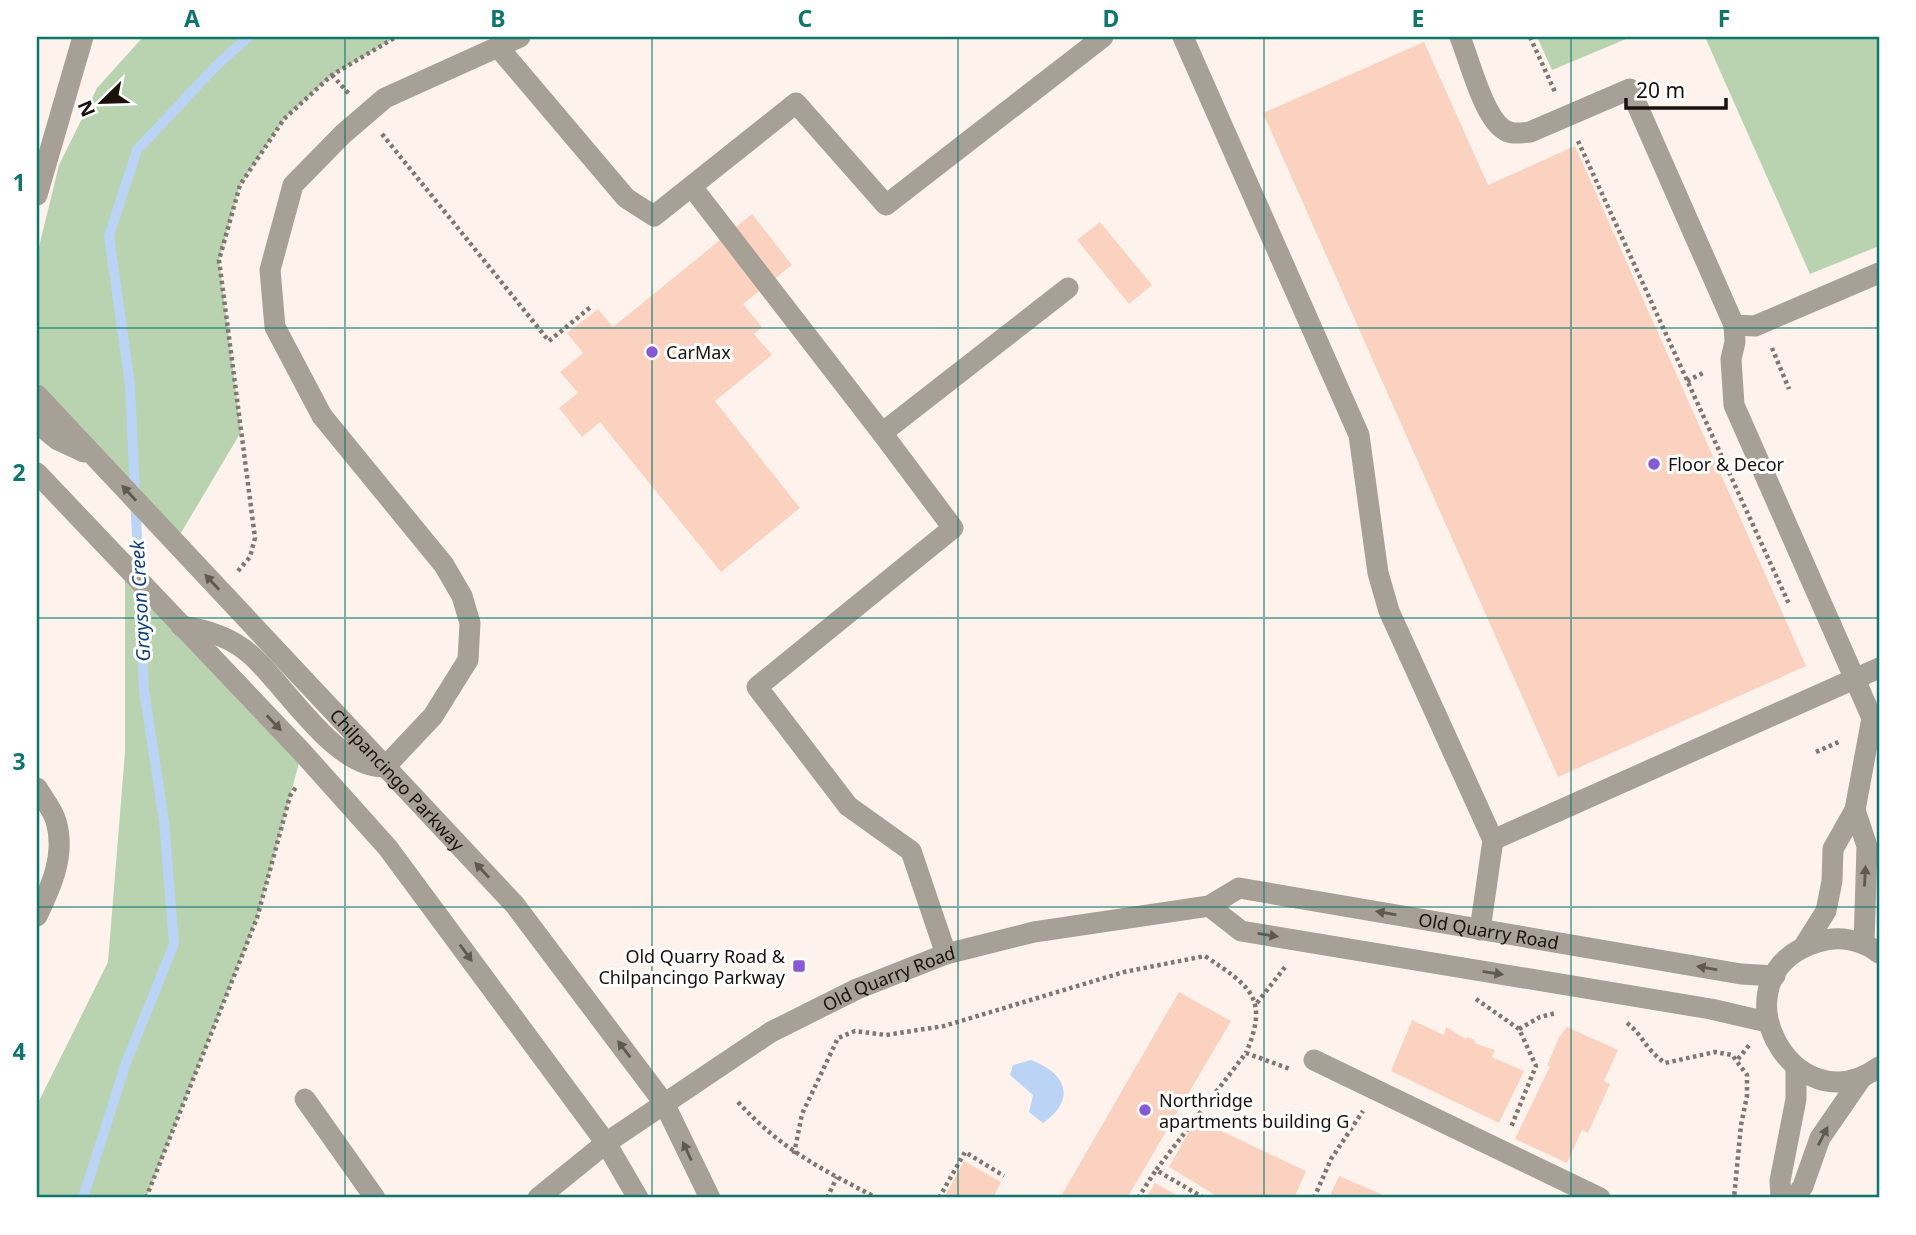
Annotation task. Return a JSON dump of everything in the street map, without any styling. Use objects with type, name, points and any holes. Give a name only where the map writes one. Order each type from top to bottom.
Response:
[{"type":"street","points":[[37,195],[83,37]]},
{"type":"street","points":[[181,626],[212,631],[249,653],[336,746],[352,759],[370,767],[385,767],[433,716],[468,660],[470,623],[462,596],[444,565],[322,416],[275,327],[270,270],[293,185],[366,114],[385,98],[520,37]]},
{"type":"street","points":[[498,47],[626,198],[654,216],[796,103],[886,205],[1103,37]]},
{"type":"street","points":[[1183,37],[1359,435],[1378,573],[1389,611],[1493,840],[1480,929]]},
{"type":"street","points":[[1460,37],[1489,112],[1502,128],[1515,134],[1530,132],[1630,89],[1734,325],[1735,342],[1731,359],[1734,405],[1872,718],[1855,810],[1833,849],[1832,881],[1826,911],[1804,946],[1787,959],[1774,975],[1768,992],[1767,1022],[1782,1055],[1796,1068],[1817,1078],[1838,1081],[1871,1072]]},
{"type":"street","points":[[692,187],[953,528],[757,687],[848,806],[911,852],[946,954]]},
{"type":"street","points":[[1734,325],[1755,326],[1879,273]]},
{"type":"street","points":[[882,433],[1068,288]]},
{"type":"street","name":"Chilpancingo Parkway","points":[[37,395],[515,905],[664,1103],[709,1198]]},
{"type":"street","points":[[37,423],[58,439],[96,458]]},
{"type":"street","points":[[37,473],[388,848],[606,1143],[638,1198]]},
{"type":"street","points":[[1493,840],[1879,668]]},
{"type":"street","points":[[37,788],[56,820],[59,852],[54,881],[37,916]]},
{"type":"street","points":[[1804,946],[1837,939],[1872,949],[1867,846],[1855,810]]},
{"type":"street","name":"Old Quarry Road","points":[[538,1198],[606,1143],[771,1032],[857,989],[946,954],[1034,932],[1209,906],[1239,888],[1741,974],[1774,975]]},
{"type":"street","points":[[1209,906],[1241,931],[1690,1006],[1767,1022]]},
{"type":"street","points":[[1314,1060],[1600,1198]]},
{"type":"street","points":[[1781,1198],[1780,1181],[1796,1099],[1796,1068]]},
{"type":"street","points":[[1795,1198],[1803,1186],[1820,1138],[1871,1072]]},
{"type":"street","points":[[305,1099],[375,1198]]},
{"type":"path","points":[[1530,37],[1794,617]]},
{"type":"path","points":[[332,75],[549,341],[592,306]]},
{"type":"path","points":[[1816,752],[1843,739],[1842,724],[1872,718]]},
{"type":"path","points":[[146,1198],[257,918],[290,796]]},
{"type":"path","points":[[794,1154],[802,1114],[838,1038],[855,1031],[886,1035],[944,1026],[1124,972],[1205,956],[1239,979],[1257,1003],[1256,1030],[1246,1053],[1156,1170],[1138,1198]]},
{"type":"path","points":[[1501,1150],[1536,1066],[1518,1029],[1540,1017],[1562,1011]]},
{"type":"path","points":[[1618,1018],[1634,1028],[1648,1051],[1665,1063],[1715,1052],[1737,1059],[1747,1074],[1747,1096],[1741,1125],[1734,1198]]},
{"type":"path","points":[[1737,1059],[1751,1044]]},
{"type":"path","points":[[1246,1053],[1310,1077],[1314,1060]]},
{"type":"path","points":[[1314,1198],[1331,1160],[1377,1090]]},
{"type":"path","points":[[738,1102],[765,1132],[794,1154],[877,1198]]},
{"type":"path","points":[[939,1198],[965,1152],[1004,1177]]},
{"type":"path","points":[[1156,1170],[1204,1198]]},
{"type":"path","points":[[827,1198],[837,1177]]},
{"type":"green space","points":[[143,37],[396,37],[332,75],[284,119],[240,185],[219,260],[241,432],[175,543],[37,395],[37,255],[59,165],[97,88]]},
{"type":"green space","points":[[1537,37],[1631,37],[1552,70]]},
{"type":"green space","points":[[1705,37],[1879,37],[1879,246],[1810,274]]},
{"type":"green space","points":[[125,567],[302,752],[257,918],[146,1198],[37,1198],[37,1105],[108,962],[125,752]]},
{"type":"water","points":[[1031,1060],[1052,1072],[1063,1087],[1060,1105],[1043,1123],[1029,1112],[1033,1095],[1010,1075],[1013,1065]]},
{"type":"building","points":[[1424,42],[1488,185],[1575,146],[1806,666],[1558,777],[1263,113]]},
{"type":"building","points":[[752,214],[792,265],[743,304],[762,327],[754,334],[772,355],[715,401],[800,508],[721,572],[600,422],[582,437],[559,408],[578,393],[560,372],[583,353],[567,333],[598,309],[613,327]]},
{"type":"building","points":[[1100,222],[1152,285],[1129,304],[1077,240]]},
{"type":"building","name":"Northridge apartments building G","points":[[1179,992],[1231,1021],[1127,1198],[1060,1198]]},
{"type":"building","points":[[1412,1020],[1444,1035],[1446,1027],[1466,1039],[1475,1040],[1474,1043],[1495,1050],[1492,1057],[1524,1071],[1499,1123],[1391,1071]]},
{"type":"building","points":[[1567,1027],[1618,1050],[1604,1081],[1610,1084],[1588,1133],[1582,1130],[1567,1163],[1515,1139],[1550,1066],[1547,1066],[1559,1037]]},
{"type":"building","points":[[1196,1119],[1306,1171],[1294,1198],[1220,1198],[1169,1167]]},
{"type":"building","points":[[964,1161],[1001,1182],[993,1198],[944,1198]]},
{"type":"building","points":[[1339,1176],[1390,1198],[1329,1198]]},
{"type":"building","points":[[1155,1183],[1182,1198],[1146,1198]]},
{"type":"waterway","name":"Grayson Creek","points":[[83,1198],[126,1063],[174,944],[164,821],[144,690],[130,385],[109,236],[137,150],[216,66],[248,37]]},
{"type":"place","name":"CarMax","points":[[652,352]]},
{"type":"place","name":"Floor & Decor","points":[[1654,464]]},
{"type":"place","name":"Old Quarry Road & Chilpancingo Parkway","points":[[799,966]]},
{"type":"place","name":"Northridge apartments building G","points":[[1145,1110]]}]
